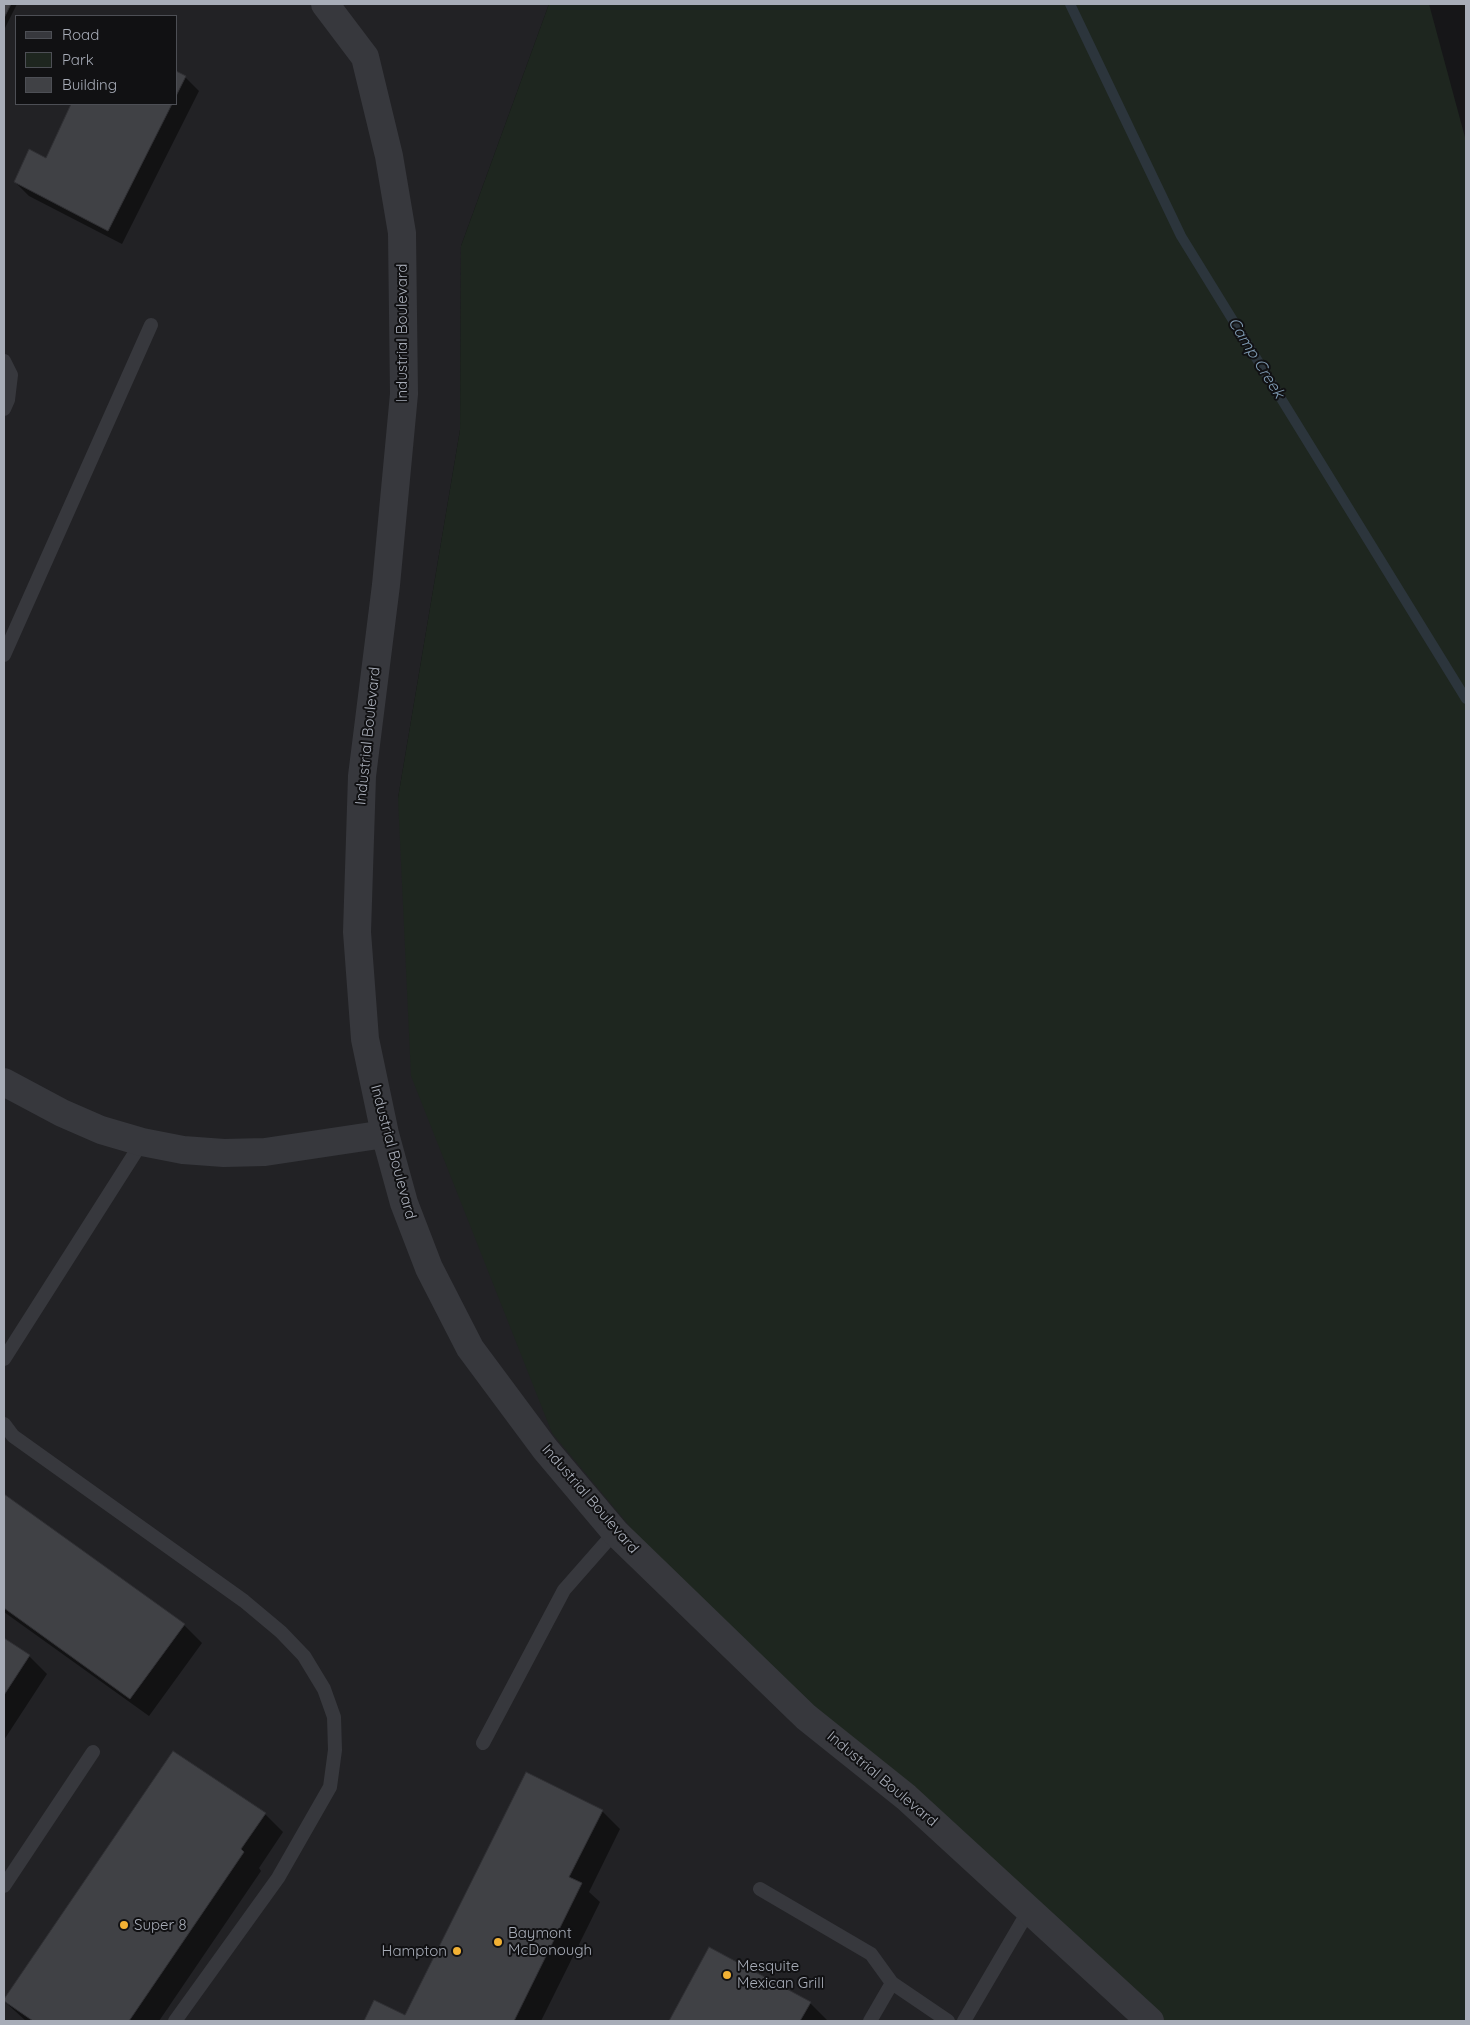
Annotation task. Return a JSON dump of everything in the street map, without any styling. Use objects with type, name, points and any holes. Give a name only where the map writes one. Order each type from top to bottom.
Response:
[{"type":"street","name":"Industrial Boulevard","points":[[325,4],[364,57],[389,156],[402,233],[404,394],[386,585],[362,776],[357,932],[365,1039],[385,1134],[404,1203],[429,1268],[470,1348],[545,1449],[615,1532],[806,1717],[906,1797],[1150,2021]]},
{"type":"street","points":[[4,1082],[62,1113],[101,1130],[142,1142],[183,1150],[232,1153],[293,1149],[385,1134]]},
{"type":"lane","points":[[4,655],[151,325]]},
{"type":"lane","points":[[4,361],[11,375],[8,400],[4,409]]},
{"type":"lane","points":[[4,1359],[142,1142]]},
{"type":"lane","points":[[4,1424],[13,1436],[244,1601],[281,1632],[304,1656],[324,1689],[334,1717],[335,1750],[330,1787],[278,1878],[175,2021]]},
{"type":"lane","points":[[483,1743],[564,1590],[615,1532]]},
{"type":"lane","points":[[4,1886],[94,1752]]},
{"type":"lane","points":[[760,1889],[871,1954],[892,1983],[948,2021]]},
{"type":"lane","points":[[964,2021],[1029,1910]]},
{"type":"lane","points":[[870,2021],[892,1983]]},
{"type":"shaded area","points":[[4,4],[549,4],[461,246],[460,430],[398,798],[1159,2021],[4,2021]]},
{"type":"green space","points":[[549,4],[1429,4],[1466,141],[1466,2021],[1159,2021],[757,1679],[552,1433],[411,1076],[398,798],[460,430],[461,246]]},
{"type":"building","points":[[4,4],[11,4],[4,18]]},
{"type":"building","points":[[178,72],[186,76],[178,92]]},
{"type":"building","points":[[71,105],[171,105],[108,231],[14,182],[29,149],[46,158]]},
{"type":"building","points":[[4,1494],[185,1624],[130,1699],[4,1608]]},
{"type":"building","points":[[4,1638],[30,1655],[4,1695]]},
{"type":"building","name":"Super 8","points":[[173,1751],[266,1813],[241,1849],[244,1852],[129,2021],[33,2021],[4,2001],[4,1999]]},
{"type":"building","name":"Baymont McDonough","points":[[526,1772],[603,1810],[569,1877],[582,1883],[514,2021],[364,2021],[374,2000],[405,2015]]},
{"type":"building","name":"Mesquite Mexican Grill","points":[[709,1947],[811,2002],[800,2021],[669,2021]]},
{"type":"waterway","name":"Camp Creek","points":[[1070,4],[1181,236],[1466,699]]},
{"type":"place","name":"Super 8","points":[[124,1925]]},
{"type":"place","name":"Baymont McDonough","points":[[498,1942]]},
{"type":"place","name":"Hampton","points":[[457,1951]]},
{"type":"place","name":"Mesquite Mexican Grill","points":[[727,1975]]}]
